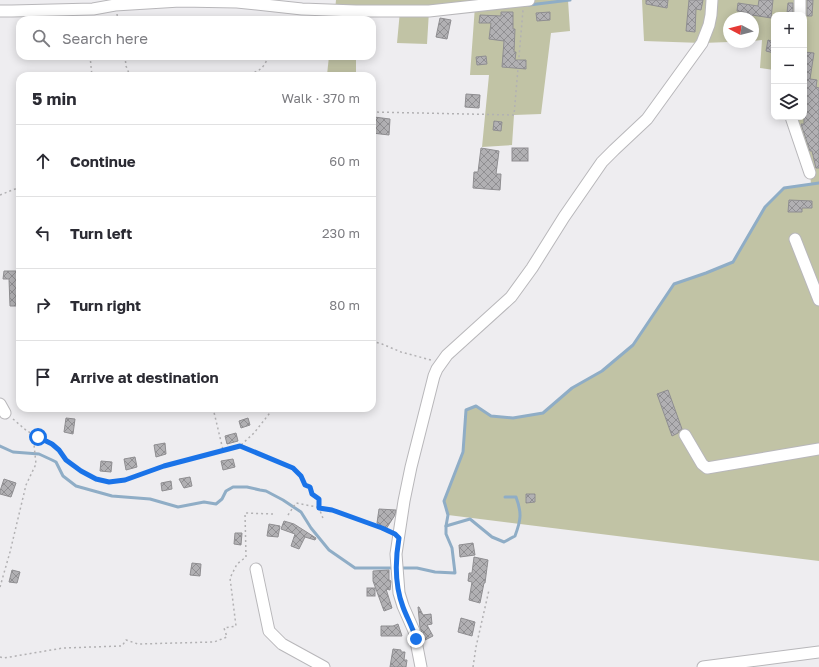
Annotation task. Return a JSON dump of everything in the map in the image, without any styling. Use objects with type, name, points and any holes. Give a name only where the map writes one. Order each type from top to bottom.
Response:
[{"type":"street","points":[[0,11],[93,8],[115,5],[180,1],[237,2],[302,9],[356,11],[429,10],[526,0]]},
{"type":"street","points":[[421,667],[414,631],[399,593],[396,554],[411,467],[437,369],[447,355],[511,297],[532,268],[564,217],[602,162],[647,119],[702,43],[709,25],[712,0]]},
{"type":"street","points":[[800,0],[800,12]]},
{"type":"street","points":[[792,120],[810,173]]},
{"type":"street","points":[[795,239],[819,300]]},
{"type":"street","points":[[685,435],[702,464],[707,468],[819,449]]},
{"type":"street","points":[[256,569],[269,631],[282,644],[324,667]]},
{"type":"street","points":[[704,667],[819,652]]},
{"type":"path","points":[[376,112],[514,115],[526,0]]},
{"type":"path","points":[[90,60],[92,72]]},
{"type":"path","points":[[125,60],[128,72]]},
{"type":"path","points":[[255,72],[266,64],[267,60]]},
{"type":"path","points":[[0,195],[16,188]]},
{"type":"path","points":[[376,342],[401,352],[441,362]]},
{"type":"path","points":[[2,408],[27,431],[52,444],[59,450],[66,460],[81,471],[96,479],[109,482],[125,480],[164,466],[240,446],[254,433],[270,412]]},
{"type":"path","points":[[214,412],[223,450]]},
{"type":"path","points":[[0,587],[26,485],[36,464],[33,434]]},
{"type":"path","points":[[240,446],[293,468],[301,476],[305,485],[310,487],[312,494],[319,499],[319,508],[324,521]]},
{"type":"path","points":[[279,462],[284,464]]},
{"type":"path","points":[[288,515],[296,503],[332,510],[382,528],[395,534],[399,538]]},
{"type":"path","points":[[0,657],[4,658],[63,648],[122,646],[126,640],[138,644],[214,642],[227,638],[224,628],[236,626],[230,578],[237,564],[246,557],[245,513],[273,514]]},
{"type":"path","points":[[473,667],[489,590]]},
{"type":"green space","points":[[336,0],[568,0],[570,31],[551,33],[541,114],[514,115],[512,145],[482,147],[489,75],[470,75],[475,6],[429,11],[427,44],[397,43],[400,11],[356,11],[356,16],[334,16]]},
{"type":"green space","points":[[642,0],[819,0],[819,561],[448,515],[444,501],[463,452],[466,410],[476,406],[491,416],[513,418],[543,413],[572,388],[602,371],[633,345],[674,284],[733,262],[765,207],[784,188],[811,184],[810,173],[792,120],[807,120],[807,12],[771,12],[771,70],[760,68],[762,40],[759,40],[759,12],[723,12],[723,42],[644,41]]},
{"type":"green space","points":[[329,60],[356,60],[356,72],[327,72]]},
{"type":"building","points":[[646,0],[668,0],[667,8],[646,4]]},
{"type":"building","points":[[689,0],[703,0],[701,10],[696,9],[695,32],[686,31]]},
{"type":"building","points":[[759,0],[773,0],[771,18],[759,16],[759,12],[737,11],[738,3],[758,6]]},
{"type":"building","points":[[807,0],[813,0],[812,16],[807,16]]},
{"type":"building","points":[[788,3],[793,3],[793,12],[787,12]]},
{"type":"building","points":[[501,12],[513,12],[513,29],[515,29],[514,52],[516,52],[515,60],[526,60],[526,69],[502,67],[504,41],[489,39],[491,23],[479,23],[480,15],[501,16]]},
{"type":"building","points":[[550,12],[550,20],[537,21],[536,13]]},
{"type":"building","points":[[440,18],[451,20],[447,39],[436,37]]},
{"type":"building","points":[[768,40],[771,41],[771,52],[766,51]]},
{"type":"building","points":[[807,52],[814,53],[810,79],[817,80],[816,87],[819,88],[819,168],[816,168],[812,151],[810,151],[801,124],[804,124],[804,120],[807,120]]},
{"type":"building","points":[[486,56],[487,64],[477,65],[476,57]]},
{"type":"building","points":[[466,94],[480,95],[479,108],[465,107]]},
{"type":"building","points":[[376,117],[390,119],[389,135],[376,133]]},
{"type":"building","points":[[494,121],[502,122],[501,131],[493,130]]},
{"type":"building","points":[[481,148],[499,151],[496,174],[501,174],[500,190],[473,188],[474,172],[478,172]]},
{"type":"building","points":[[512,148],[528,148],[528,161],[512,161]]},
{"type":"building","points":[[789,200],[812,201],[812,208],[802,208],[802,212],[788,212]]},
{"type":"building","points":[[4,271],[16,271],[16,306],[10,306],[9,279],[3,279]]},
{"type":"building","points":[[668,390],[682,429],[672,436],[657,394]]},
{"type":"building","points":[[66,418],[75,419],[73,434],[64,432]]},
{"type":"building","points":[[248,418],[250,425],[241,428],[239,421]]},
{"type":"building","points":[[236,433],[238,441],[227,444],[225,436]]},
{"type":"building","points":[[165,443],[166,454],[156,457],[154,445]]},
{"type":"building","points":[[135,457],[137,467],[126,470],[124,459]]},
{"type":"building","points":[[233,459],[235,467],[223,470],[221,461]]},
{"type":"building","points":[[101,461],[112,462],[111,472],[100,471]]},
{"type":"building","points":[[190,477],[192,486],[184,488],[179,479]]},
{"type":"building","points":[[4,479],[16,483],[11,497],[0,494]]},
{"type":"building","points":[[171,481],[172,489],[162,491],[161,483]]},
{"type":"building","points":[[526,494],[535,494],[535,502],[526,503]]},
{"type":"building","points":[[379,509],[396,510],[395,515],[386,529],[377,523]]},
{"type":"building","points":[[284,521],[294,524],[316,538],[315,540],[305,537],[299,549],[291,546],[295,534],[281,529]]},
{"type":"building","points":[[269,524],[280,526],[278,537],[267,536]]},
{"type":"building","points":[[235,533],[242,533],[241,545],[234,544]]},
{"type":"building","points":[[473,543],[475,555],[460,557],[459,545]]},
{"type":"building","points":[[474,557],[488,560],[485,583],[480,603],[469,600],[472,582],[468,581],[469,573],[472,573]]},
{"type":"building","points":[[192,563],[201,564],[200,576],[190,575]]},
{"type":"building","points":[[12,570],[20,572],[17,583],[9,582]]},
{"type":"building","points":[[389,570],[389,580],[391,581],[390,590],[386,589],[392,608],[384,611],[373,581],[373,571]]},
{"type":"building","points":[[367,588],[375,588],[375,596],[367,596]]},
{"type":"building","points":[[418,607],[423,615],[431,614],[432,624],[427,625],[433,636],[425,640],[420,628]]},
{"type":"building","points":[[461,618],[475,622],[472,636],[458,632]]},
{"type":"building","points":[[398,624],[402,636],[381,636],[381,626],[393,626]]},
{"type":"building","points":[[393,649],[405,652],[404,660],[407,660],[406,667],[390,667]]},
{"type":"waterway","points":[[529,5],[570,0]]},
{"type":"waterway","points":[[446,526],[448,515],[444,501],[463,452],[466,410],[476,406],[491,416],[513,418],[543,413],[572,388],[602,371],[633,345],[674,284],[733,262],[765,207],[784,188],[819,183]]},
{"type":"waterway","points":[[0,446],[13,452],[39,454],[56,462],[63,476],[76,486],[112,496],[150,499],[178,507],[204,502],[216,504],[222,499],[226,491],[233,487],[247,487],[266,491],[301,512],[311,528],[329,550],[355,568],[417,568],[435,572],[455,573],[452,548],[446,534],[446,526],[470,519],[492,537],[504,542],[515,536],[519,525],[520,516],[516,497],[505,497]]},
{"type":"route","points":[[38,437],[52,444],[59,450],[66,460],[81,471],[96,479],[109,482],[125,480],[164,466],[240,446],[293,468],[301,476],[305,485],[310,487],[312,494],[319,499],[319,508],[332,510],[382,528],[395,534],[399,538],[396,554],[399,593],[416,639]]}]
